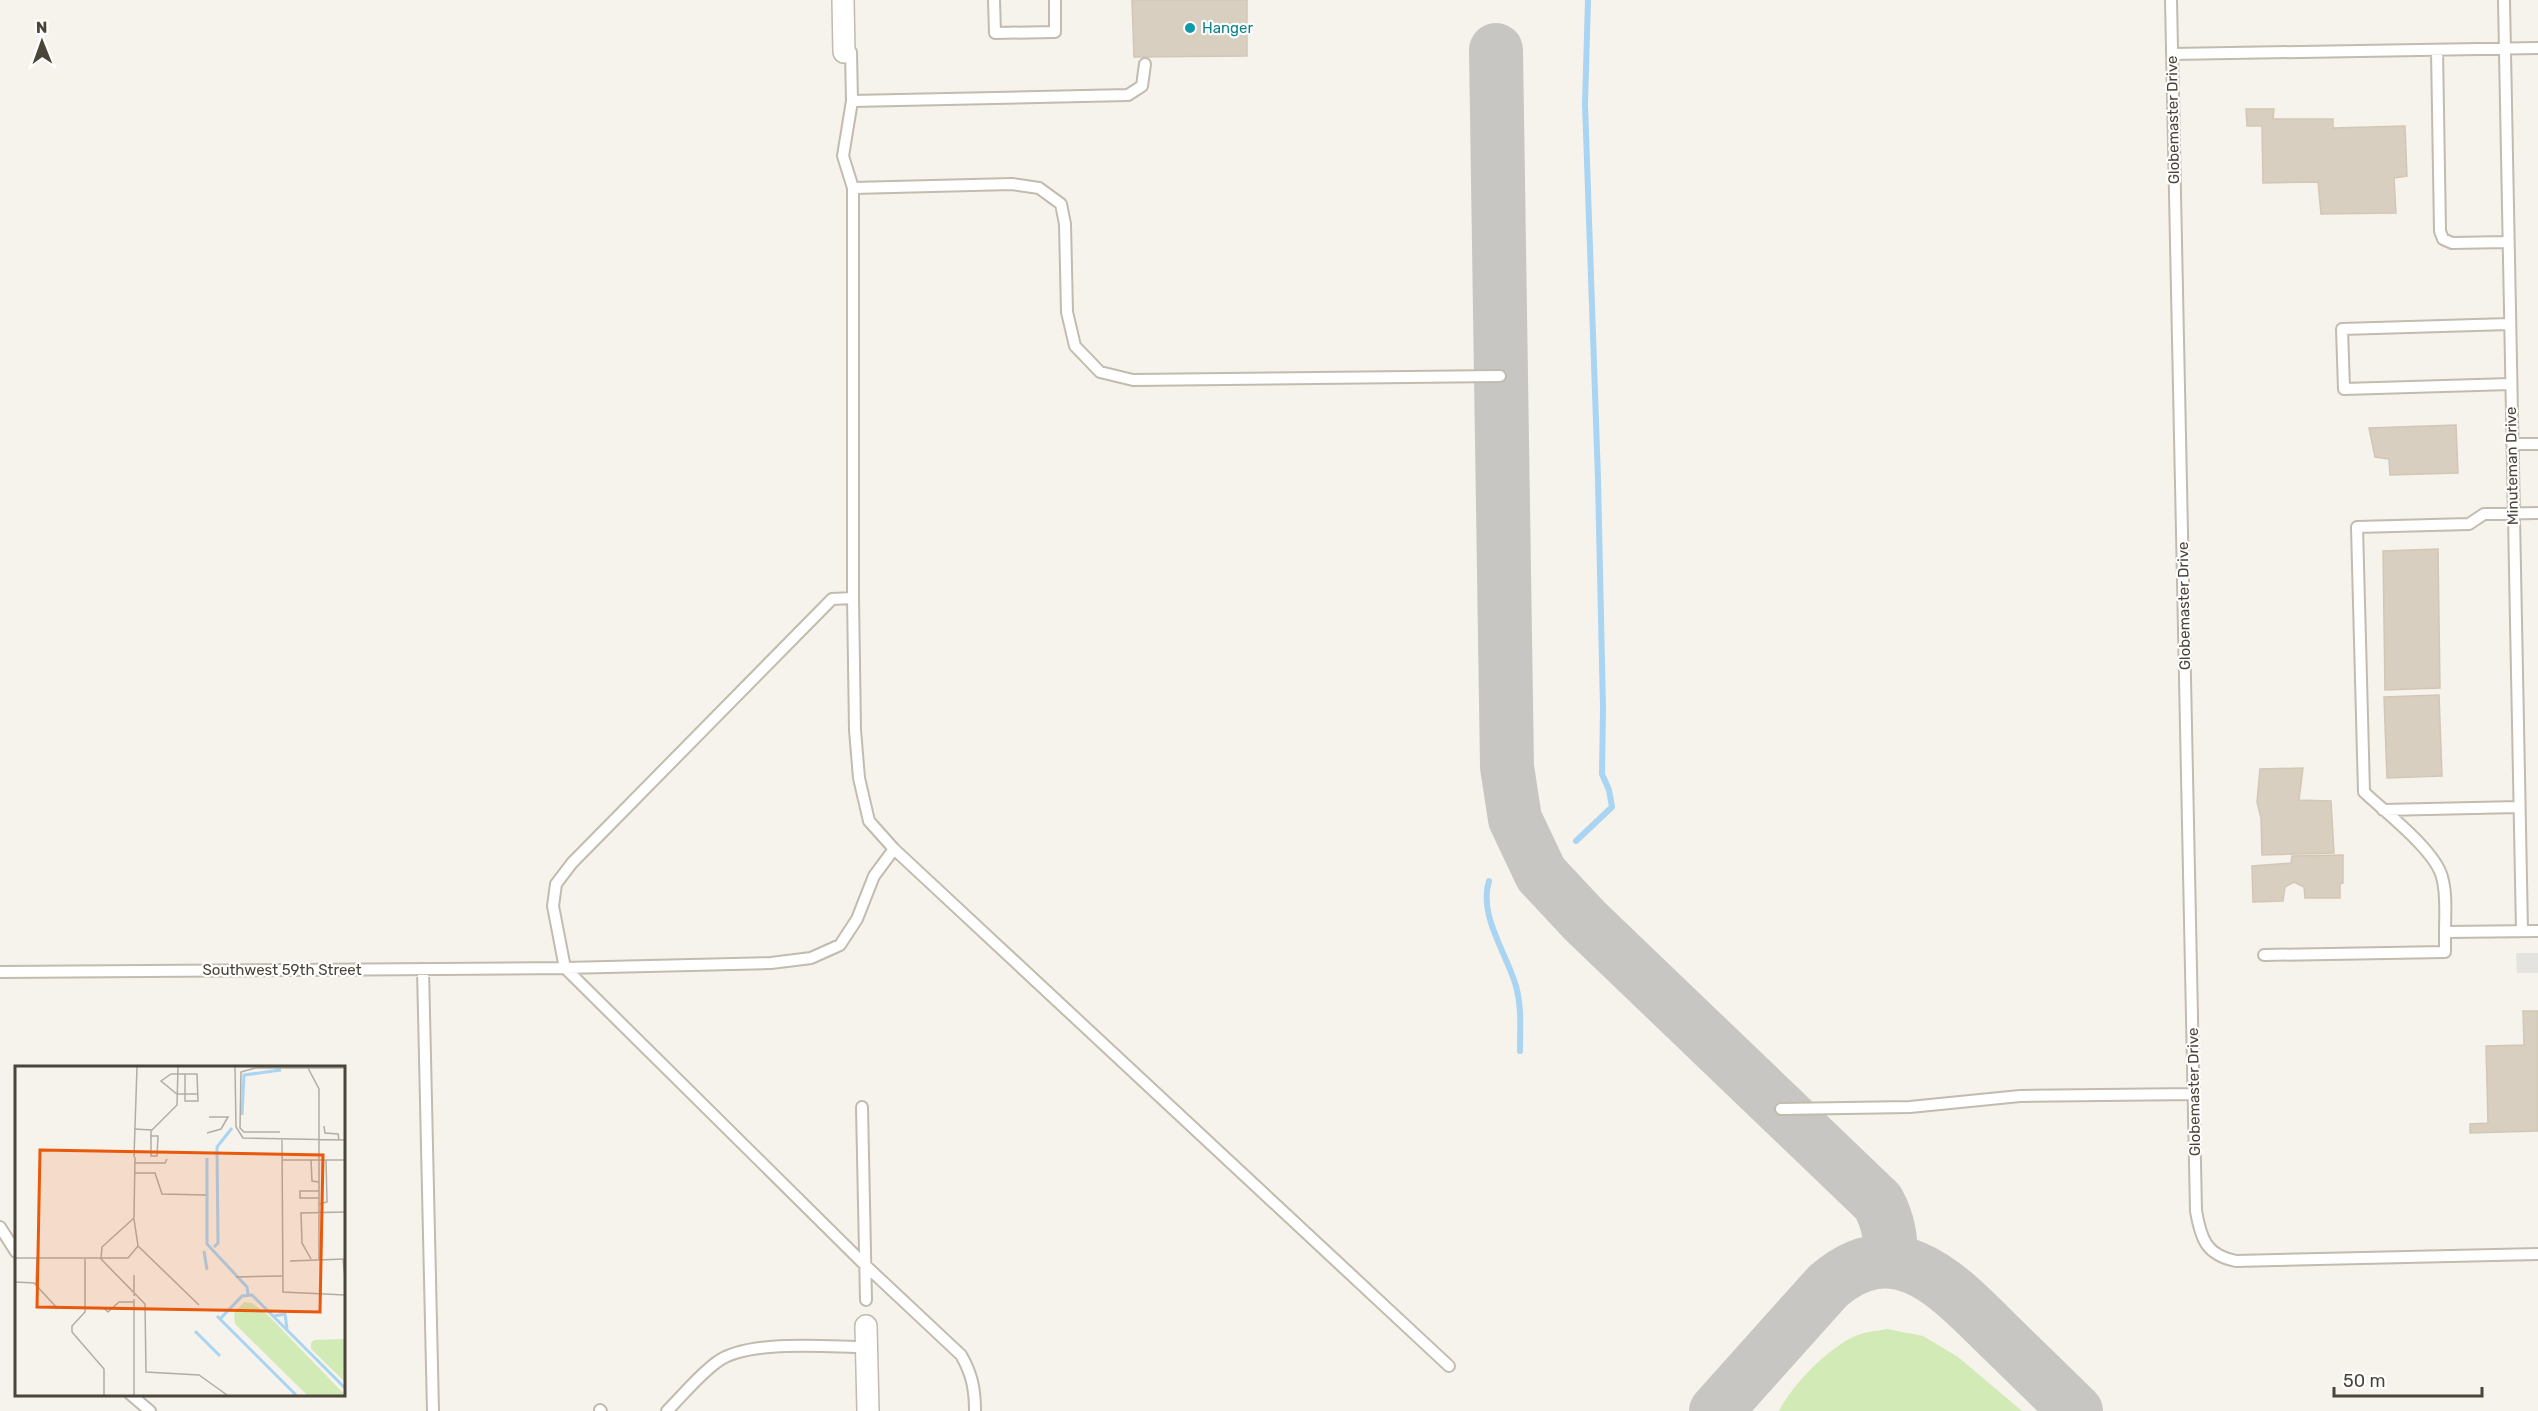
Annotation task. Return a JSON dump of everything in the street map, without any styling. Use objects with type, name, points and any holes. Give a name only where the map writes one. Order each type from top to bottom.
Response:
[{"type":"street","points":[[843,0],[847,52]]},
{"type":"street","points":[[866,1336],[868,1411]]},
{"type":"lane","points":[[994,0],[994,33],[1055,32],[1055,0]]},
{"type":"lane","name":"Globemaster Drive","points":[[2171,0],[2196,1211],[2200,1235],[2211,1250],[2221,1258],[2236,1261],[2538,1254]]},
{"type":"lane","name":"Minuteman Drive","points":[[2504,0],[2522,931]]},
{"type":"lane","points":[[2172,54],[2538,48]]},
{"type":"lane","points":[[2437,50],[2440,231],[2443,239],[2452,243],[2507,242]]},
{"type":"lane","points":[[847,52],[852,100],[843,156],[854,188],[855,730],[860,778],[869,821],[894,849],[1449,1366]]},
{"type":"lane","points":[[852,100],[1128,95],[1142,86],[1145,64]]},
{"type":"lane","points":[[854,188],[1012,184],[1039,188],[1061,204],[1065,224],[1067,312],[1075,346],[1100,372],[1133,380],[1500,376]]},
{"type":"lane","points":[[2510,324],[2342,329],[2344,390],[2510,384]]},
{"type":"lane","points":[[2512,444],[2538,444]]},
{"type":"lane","points":[[2264,956],[2445,952],[2445,896],[2442,875],[2434,859],[2364,792],[2357,527],[2469,524],[2484,514],[2538,513]]},
{"type":"lane","points":[[853,598],[832,599],[572,863],[556,884],[553,906],[564,968],[865,1265],[960,1355],[970,1371],[975,1392],[975,1411]]},
{"type":"lane","points":[[2383,810],[2519,807]]},
{"type":"lane","name":"Southwest 59th Street","points":[[0,972],[564,968],[771,963],[811,958],[840,945],[857,919],[874,876],[894,849]]},
{"type":"lane","points":[[2445,932],[2538,931]]},
{"type":"lane","points":[[423,969],[433,1411]]},
{"type":"lane","points":[[1781,1109],[1910,1107],[2020,1096],[2194,1094]]},
{"type":"lane","points":[[862,1107],[866,1300]]},
{"type":"lane","points":[[0,1227],[15,1250]]},
{"type":"lane","points":[[668,1411],[717,1362],[736,1352],[866,1336]]},
{"type":"lane","points":[[131,1396],[150,1411]]},
{"type":"green space","points":[[1887,1329],[1923,1336],[1958,1357],[2022,1411],[1779,1411],[1802,1379],[1833,1349],[1859,1335]]},
{"type":"shaded area","points":[[2516,953],[2538,953],[2538,973],[2517,973]]},
{"type":"building","name":"Hanger","points":[[1132,0],[1247,0],[1247,56],[1134,57]]},
{"type":"building","points":[[2246,109],[2274,109],[2273,119],[2333,119],[2333,128],[2405,126],[2407,176],[2394,178],[2396,213],[2321,214],[2318,182],[2263,183],[2262,126],[2247,126]]},
{"type":"building","points":[[2456,425],[2458,473],[2390,475],[2389,459],[2375,457],[2369,428]]},
{"type":"building","points":[[2438,549],[2440,688],[2385,690],[2383,551]]},
{"type":"building","points":[[2439,695],[2442,776],[2387,778],[2384,697]]},
{"type":"building","points":[[2303,768],[2299,800],[2331,801],[2334,853],[2262,855],[2261,818],[2257,802],[2260,769]]},
{"type":"building","points":[[2343,855],[2343,883],[2340,884],[2340,898],[2305,898],[2304,887],[2294,882],[2285,887],[2283,901],[2253,902],[2252,866],[2291,863],[2292,856]]},
{"type":"building","points":[[2523,1011],[2538,1011],[2538,1131],[2470,1133],[2470,1124],[2488,1123],[2486,1046],[2524,1045]]},
{"type":"waterway","points":[[1576,841],[1612,807],[1609,790],[1602,774],[1603,709],[1598,479],[1585,104],[1588,0]]},
{"type":"waterway","points":[[1489,881],[1487,907],[1490,921],[1518,994],[1520,1051]]},
{"type":"taxiway","points":[[1496,50],[1507,767],[1515,819],[1541,874],[1585,921],[1878,1202],[1889,1231],[1891,1262]]},
{"type":"taxiway","points":[[1716,1411],[1828,1286],[1853,1269],[1877,1262],[1899,1263],[1921,1270],[1941,1283],[2076,1411]]},
{"type":"place","name":"Hanger","points":[[1190,28]]}]
